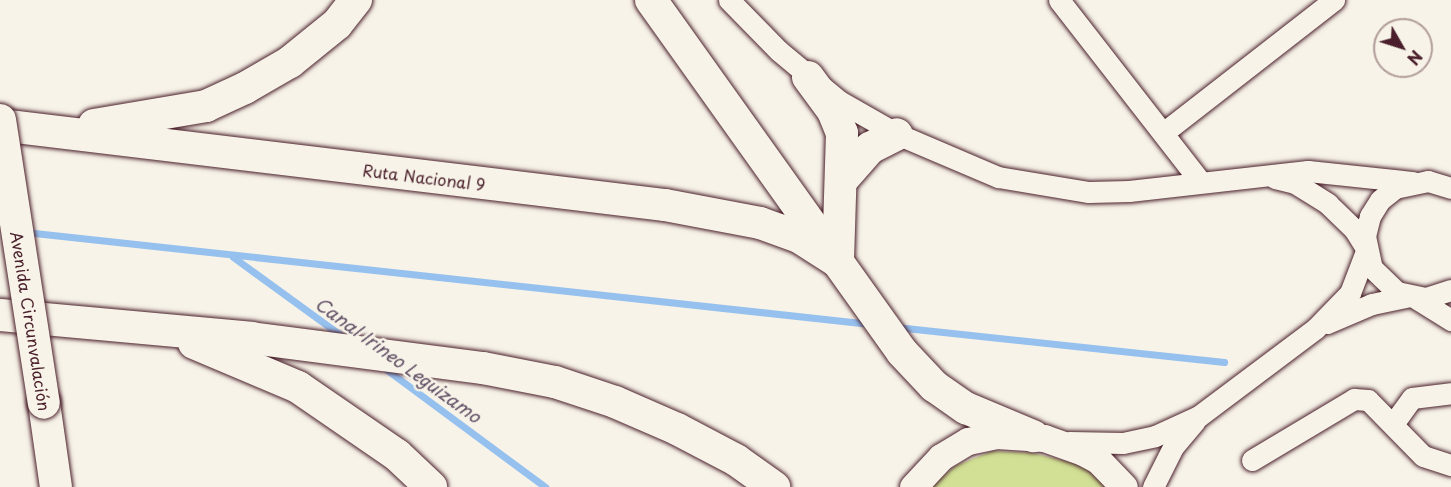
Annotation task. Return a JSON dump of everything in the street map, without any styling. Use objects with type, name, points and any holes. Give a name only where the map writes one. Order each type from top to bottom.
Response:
[{"type":"highway","points":[[55,131],[206,106],[290,62],[337,24],[356,0]]},
{"type":"highway","points":[[651,0],[902,352],[934,387],[966,408],[1043,438]]},
{"type":"highway","points":[[808,77],[833,111],[842,133],[838,262]]},
{"type":"highway","name":"Avenida Circunvalación","points":[[0,120],[56,487]]},
{"type":"highway","name":"Ruta Nacional 9","points":[[0,125],[665,205],[760,223],[799,237],[838,262]]},
{"type":"highway","points":[[842,180],[857,159],[897,134]]},
{"type":"highway","points":[[0,315],[251,339],[483,368],[555,382],[615,402],[736,460],[774,487]]},
{"type":"highway","points":[[163,330],[298,387],[397,455],[431,487]]},
{"type":"highway","points":[[45,416],[67,487]]},
{"type":"main road","points":[[913,487],[941,457],[968,441],[996,435],[1043,438],[1098,460],[1124,487]]},
{"type":"street","points":[[729,0],[808,77],[839,101],[897,134],[998,177],[1046,187],[1129,191],[1257,174],[1308,171],[1413,182],[1428,181],[1451,188]]},
{"type":"street","points":[[1059,0],[1200,181]]},
{"type":"street","points":[[1163,133],[1334,0]]},
{"type":"street","points":[[1257,174],[1295,183],[1312,192],[1342,215],[1366,250],[1383,282],[1451,320]]},
{"type":"street","points":[[1043,438],[1123,443],[1155,436],[1199,416],[1316,328],[1350,293],[1366,250],[1370,216],[1380,200],[1395,188],[1413,182]]},
{"type":"street","points":[[1316,328],[1372,304],[1451,290]]},
{"type":"street","points":[[1393,424],[1412,398],[1451,393]]},
{"type":"street","points":[[1252,460],[1354,399],[1368,400],[1393,424],[1406,443],[1423,456],[1451,465]]},
{"type":"street","points":[[1153,487],[1173,447],[1199,416]]},
{"type":"green space","points":[[992,451],[1032,453],[1070,462],[1086,469],[1107,487],[931,487],[955,466]]},
{"type":"waterway","points":[[25,232],[870,324]]},
{"type":"waterway","name":"Canal Irineo Leguizamo","points":[[233,257],[343,337]]},
{"type":"waterway","points":[[896,327],[1224,362]]},
{"type":"waterway","name":"Canal Irineo Leguizamo","points":[[383,367],[545,487]]}]
